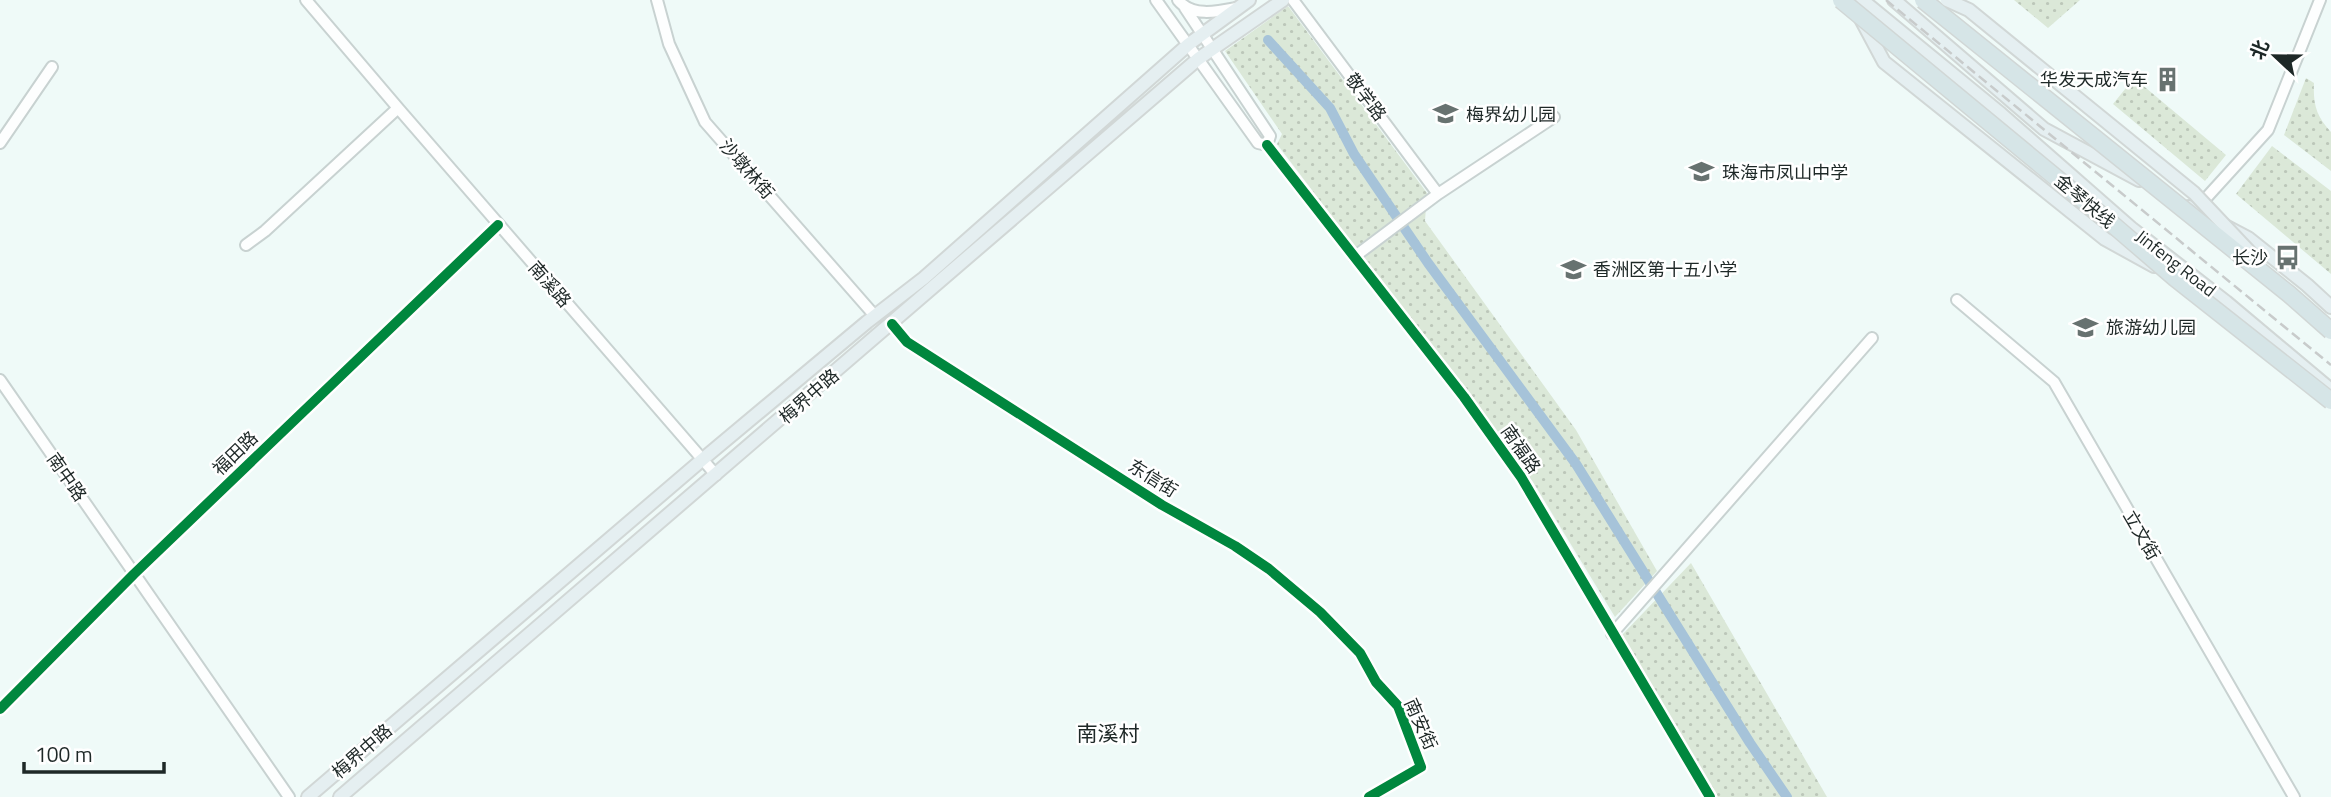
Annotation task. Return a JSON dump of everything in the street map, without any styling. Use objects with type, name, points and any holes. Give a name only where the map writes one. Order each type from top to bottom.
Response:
[{"type":"highway","name":"金琴快线","points":[[1841,0],[2175,278],[2331,401]]},
{"type":"highway","points":[[1923,0],[2289,294],[2331,331]]},
{"type":"main road","name":"梅界中路","points":[[340,797],[1198,59],[1283,0]]},
{"type":"main road","points":[[1852,0],[1884,62],[2105,239],[2175,278]]},
{"type":"main road","name":"Jinfeng Road","points":[[1862,0],[2001,114],[2131,228],[2226,302],[2331,390]]},
{"type":"main road","points":[[1894,0],[2044,129],[2248,238],[2331,307]]},
{"type":"main road","points":[[1947,0],[1969,10],[2194,193],[2289,294]]},
{"type":"main road","name":"梅界中路","points":[[308,797],[703,459],[934,269],[1189,44],[1244,4]]},
{"type":"street","name":"南溪路","points":[[306,0],[716,475]]},
{"type":"street","name":"沙墩林街","points":[[657,0],[669,44],[705,122],[876,316]]},
{"type":"street","points":[[1156,0],[1258,142],[1267,145],[1270,136],[1182,4]]},
{"type":"street","name":"敬学路","points":[[1293,0],[1438,194]]},
{"type":"street","points":[[2195,210],[2267,130],[2320,0]]},
{"type":"street","points":[[1182,4],[1212,13],[1244,4]]},
{"type":"street","points":[[0,143],[52,67]]},
{"type":"street","points":[[246,245],[265,231],[398,108]]},
{"type":"street","points":[[1354,257],[1438,194],[1555,117]]},
{"type":"street","name":"南福路","points":[[1267,145],[1464,397],[1521,477],[1710,797]]},
{"type":"street","name":"福田路","points":[[0,709],[134,574],[498,225]]},
{"type":"street","name":"立文街","points":[[1957,300],[2054,382],[2294,797]]},
{"type":"street","name":"东信街","points":[[892,324],[907,342],[1162,505],[1235,546],[1269,569],[1320,612],[1360,653],[1376,682]]},
{"type":"street","points":[[1612,634],[1872,338]]},
{"type":"street","name":"南中路","points":[[0,380],[289,797]]},
{"type":"street","name":"南安街","points":[[1369,797],[1421,767],[1398,706],[1376,682]]},
{"type":"green space","points":[[2014,0],[2080,0],[2048,28]]},
{"type":"green space","points":[[1288,6],[1427,193],[1425,221],[1576,430],[1657,571],[1615,617],[1533,482],[1277,144],[1282,134],[1225,51]]},
{"type":"green space","points":[[2134,78],[2226,155],[2205,181],[2113,104]]},
{"type":"green space","points":[[2306,78],[2314,83],[2316,109],[2331,132],[2331,171],[2284,135]]},
{"type":"green space","points":[[2272,146],[2331,191],[2331,274],[2236,194]]},
{"type":"green space","points":[[1691,563],[1827,797],[1715,797],[1622,635]]},
{"type":"waterway","points":[[1268,40],[1330,108],[1354,154],[1428,263],[1576,464],[1750,743],[1787,797]]},
{"type":"railway","points":[[1886,0],[2331,365]]},
{"type":"cycle path","points":[[1267,145],[1464,397],[1521,477],[1710,797]]},
{"type":"cycle path","points":[[0,709],[134,574],[498,225]]},
{"type":"cycle path","points":[[892,324],[907,342],[1162,505],[1235,546],[1269,569],[1320,612],[1360,653],[1376,682],[1398,706],[1421,767],[1369,797]]},
{"type":"place","name":"华发天成汽车","points":[[2168,79]]},
{"type":"place","name":"梅界幼儿园","points":[[1446,114]]},
{"type":"place","name":"珠海市凤山中学","points":[[1702,172]]},
{"type":"place","name":"长沙","points":[[2288,257]]},
{"type":"place","name":"香洲区第十五小学","points":[[1573,269]]},
{"type":"place","name":"旅游幼儿园","points":[[2086,327]]},
{"type":"district","name":"南溪村","points":[[1108,733]]}]
